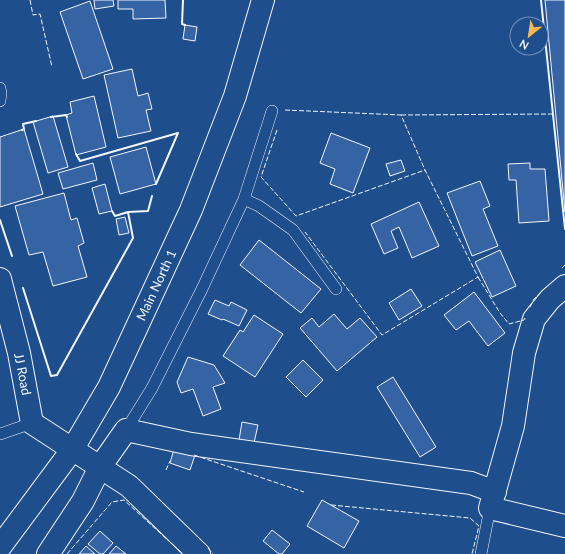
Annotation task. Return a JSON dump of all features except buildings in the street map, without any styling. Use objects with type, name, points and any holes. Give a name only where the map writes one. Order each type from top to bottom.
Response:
[{"type":"street","name":"Main North 1","points":[[0,547],[72,450],[109,387],[190,210],[235,96],[263,0]]},
{"type":"street","name":"JJ Road","points":[[0,279],[19,353],[32,423]]},
{"type":"street","points":[[493,500],[513,426],[524,353],[534,318],[550,299],[565,286]]},
{"type":"street","points":[[32,423],[129,486],[199,554]]},
{"type":"street","points":[[48,554],[83,501],[100,467],[126,430],[191,444],[471,483],[493,500],[533,518],[565,526]]},
{"type":"lane","points":[[0,88],[0,101]]},
{"type":"lane","points":[[126,430],[152,388],[174,346],[244,199],[272,111]]},
{"type":"lane","points":[[244,199],[259,206],[293,230],[336,289]]},
{"type":"lane","points":[[0,434],[32,423]]},
{"type":"lane","points":[[481,554],[493,500]]},
{"type":"lane","points":[[533,518],[542,529],[565,537]]},
{"type":"fence","points":[[30,0],[33,15],[40,14],[52,67]]},
{"type":"fence","points":[[285,110],[401,115],[425,170]]},
{"type":"fence","points":[[401,115],[553,114]]},
{"type":"fence","points":[[277,130],[261,177],[296,216],[425,170],[478,277],[382,335],[305,232]]},
{"type":"fence","points":[[562,268],[565,265]]},
{"type":"fence","points":[[478,277],[500,313],[509,324],[524,320],[525,318]]},
{"type":"fence","points":[[530,307],[534,299],[546,287]]},
{"type":"fence","points":[[194,455],[304,492]]},
{"type":"fence","points":[[166,470],[170,461]]},
{"type":"fence","points":[[67,554],[112,502],[124,500],[183,554]]},
{"type":"fence","points":[[331,505],[470,518],[479,526],[472,554]]},
{"type":"fence","points":[[208,548],[213,554]]},
{"type":"wall","points":[[183,0],[182,24],[185,25]]},
{"type":"wall","points":[[541,0],[565,229]]},
{"type":"wall","points":[[51,117],[66,115],[67,117]]},
{"type":"wall","points":[[22,130],[24,129],[23,124],[36,121]]},
{"type":"wall","points":[[76,154],[80,161],[178,133],[156,184]]},
{"type":"wall","points":[[128,212],[148,211],[152,196]]},
{"type":"wall","points":[[23,288],[51,376],[57,375],[133,238],[128,212],[115,216],[112,211]]},
{"type":"wall","points":[[0,220],[12,256]]}]
